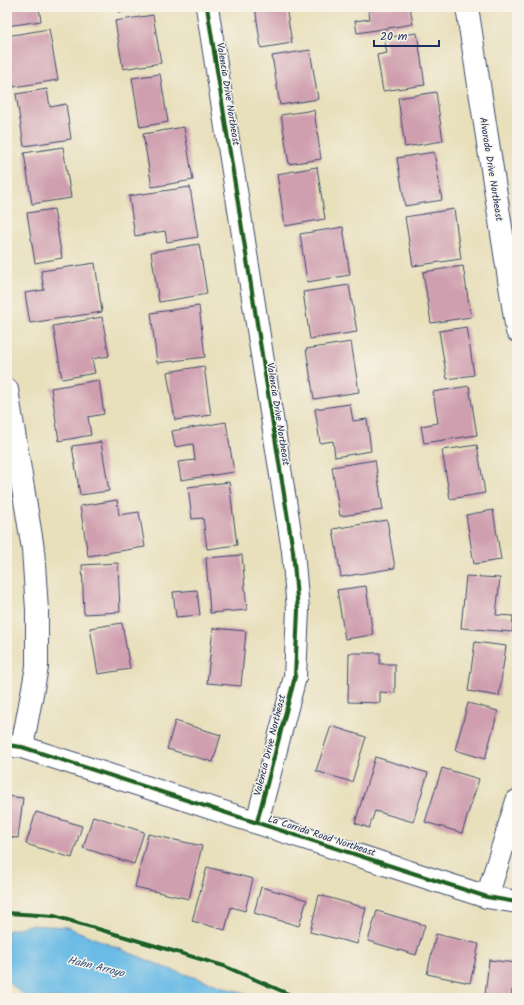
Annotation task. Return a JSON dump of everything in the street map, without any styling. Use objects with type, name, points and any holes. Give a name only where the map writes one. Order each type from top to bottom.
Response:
[{"type":"street","name":"Valencia Drive Northeast","points":[[207,7],[293,551],[298,610],[295,677],[257,822]]},
{"type":"street","name":"Alvarado Drive Northeast","points":[[467,7],[517,331]]},
{"type":"street","points":[[7,390],[33,549],[37,610],[37,667],[15,746]]},
{"type":"street","name":"La Corrida Road Northeast","points":[[15,746],[257,822],[487,897],[517,902]]},
{"type":"street","points":[[487,897],[517,801]]},
{"type":"water","name":"Hahn Arroyo","points":[[29,925],[67,927],[169,969],[258,998],[28,998],[7,981],[7,931]]},
{"type":"building","points":[[7,7],[39,7],[41,21],[7,26]]},
{"type":"building","points":[[118,7],[145,7],[145,8],[119,12]]},
{"type":"building","points":[[255,7],[286,7],[292,43],[261,48]]},
{"type":"building","points":[[368,7],[410,7],[413,24],[357,33],[355,21],[370,19]]},
{"type":"building","points":[[153,15],[161,63],[123,69],[115,21]]},
{"type":"building","points":[[49,29],[58,80],[14,87],[7,53],[7,36]]},
{"type":"building","points":[[417,33],[425,85],[383,91],[377,55],[387,53],[384,38]]},
{"type":"building","points":[[310,50],[318,99],[280,105],[272,56]]},
{"type":"building","points":[[160,74],[168,122],[140,127],[132,78]]},
{"type":"building","points":[[47,89],[50,107],[66,104],[71,139],[24,146],[16,94]]},
{"type":"building","points":[[436,92],[443,141],[405,147],[398,98]]},
{"type":"building","points":[[314,110],[321,159],[289,164],[281,115]]},
{"type":"building","points":[[184,127],[193,180],[152,187],[143,134]]},
{"type":"building","points":[[63,147],[71,198],[32,204],[24,153]]},
{"type":"building","points":[[434,152],[442,200],[405,206],[397,158]]},
{"type":"building","points":[[317,167],[325,219],[285,226],[277,174]]},
{"type":"building","points":[[190,187],[198,237],[167,242],[165,231],[135,236],[129,196]]},
{"type":"building","points":[[54,209],[62,258],[35,263],[27,213]]},
{"type":"building","points":[[454,209],[461,259],[413,266],[405,217]]},
{"type":"building","points":[[343,227],[350,275],[307,282],[300,234]]},
{"type":"building","points":[[199,244],[207,294],[159,302],[151,252]]},
{"type":"building","points":[[95,263],[102,312],[30,323],[25,293],[44,290],[41,271]]},
{"type":"building","points":[[463,266],[471,317],[431,323],[423,272]]},
{"type":"building","points":[[349,285],[357,332],[310,339],[303,292]]},
{"type":"building","points":[[199,306],[205,357],[157,363],[151,313]]},
{"type":"building","points":[[102,317],[109,356],[92,359],[95,373],[62,379],[53,326]]},
{"type":"building","points":[[467,327],[474,375],[447,379],[439,331]]},
{"type":"building","points":[[351,342],[359,392],[314,399],[306,349]]},
{"type":"building","points":[[204,366],[211,415],[175,420],[167,372]]},
{"type":"building","points":[[99,380],[104,414],[88,417],[91,435],[59,441],[51,388]]},
{"type":"building","points":[[469,386],[477,435],[424,443],[421,426],[438,423],[433,392]]},
{"type":"building","points":[[350,404],[353,421],[367,419],[371,451],[335,457],[333,441],[320,443],[315,409]]},
{"type":"building","points":[[226,422],[234,472],[181,480],[178,462],[195,460],[193,444],[175,447],[172,431]]},
{"type":"building","points":[[101,442],[109,491],[80,495],[72,446]]},
{"type":"building","points":[[477,445],[485,493],[450,499],[442,450]]},
{"type":"building","points":[[375,460],[383,510],[340,516],[332,467]]},
{"type":"building","points":[[229,482],[237,545],[207,549],[203,518],[192,519],[188,487]]},
{"type":"building","points":[[117,500],[119,515],[139,512],[145,547],[88,556],[80,506]]},
{"type":"building","points":[[493,510],[501,560],[474,564],[466,515]]},
{"type":"building","points":[[387,520],[395,568],[341,577],[333,529]]},
{"type":"building","points":[[242,555],[247,610],[210,613],[206,558]]},
{"type":"building","points":[[118,563],[120,612],[84,614],[82,565]]},
{"type":"building","points":[[466,576],[500,578],[496,615],[513,616],[512,632],[461,628]]},
{"type":"building","points":[[366,586],[373,635],[345,639],[337,590]]},
{"type":"building","points":[[197,590],[200,615],[176,617],[173,592]]},
{"type":"building","points":[[122,623],[130,669],[98,674],[90,628]]},
{"type":"building","points":[[213,628],[246,631],[241,686],[207,683]]},
{"type":"building","points":[[475,642],[506,646],[499,696],[468,691]]},
{"type":"building","points":[[349,653],[380,653],[380,664],[395,664],[395,693],[380,692],[380,703],[348,702]]},
{"type":"building","points":[[468,703],[498,711],[485,759],[455,750]]},
{"type":"building","points":[[175,721],[221,735],[213,762],[167,749]]},
{"type":"building","points":[[331,726],[366,737],[352,782],[316,771]]},
{"type":"building","points":[[375,757],[428,773],[413,822],[375,811],[369,828],[355,823]]},
{"type":"building","points":[[442,768],[479,779],[462,833],[425,822]]},
{"type":"building","points":[[7,796],[23,798],[18,838],[7,837]]},
{"type":"building","points":[[36,812],[82,826],[72,858],[26,844]]},
{"type":"building","points":[[93,816],[144,832],[134,864],[83,848]]},
{"type":"building","points":[[148,834],[202,846],[189,899],[135,887]]},
{"type":"building","points":[[207,867],[253,879],[245,911],[231,907],[225,930],[192,921]]},
{"type":"building","points":[[261,887],[307,900],[299,926],[254,913]]},
{"type":"building","points":[[319,895],[366,908],[357,944],[310,932]]},
{"type":"building","points":[[377,911],[425,925],[416,955],[368,941]]},
{"type":"building","points":[[436,934],[479,944],[470,983],[427,974]]},
{"type":"building","points":[[489,960],[517,963],[517,991],[512,990],[511,998],[485,995]]},
{"type":"cycle path","points":[[207,7],[293,551],[298,610],[295,677],[257,822]]},
{"type":"cycle path","points":[[7,745],[22,747],[487,897],[517,902]]},
{"type":"cycle path","points":[[7,913],[54,916],[224,966],[298,998]]}]
